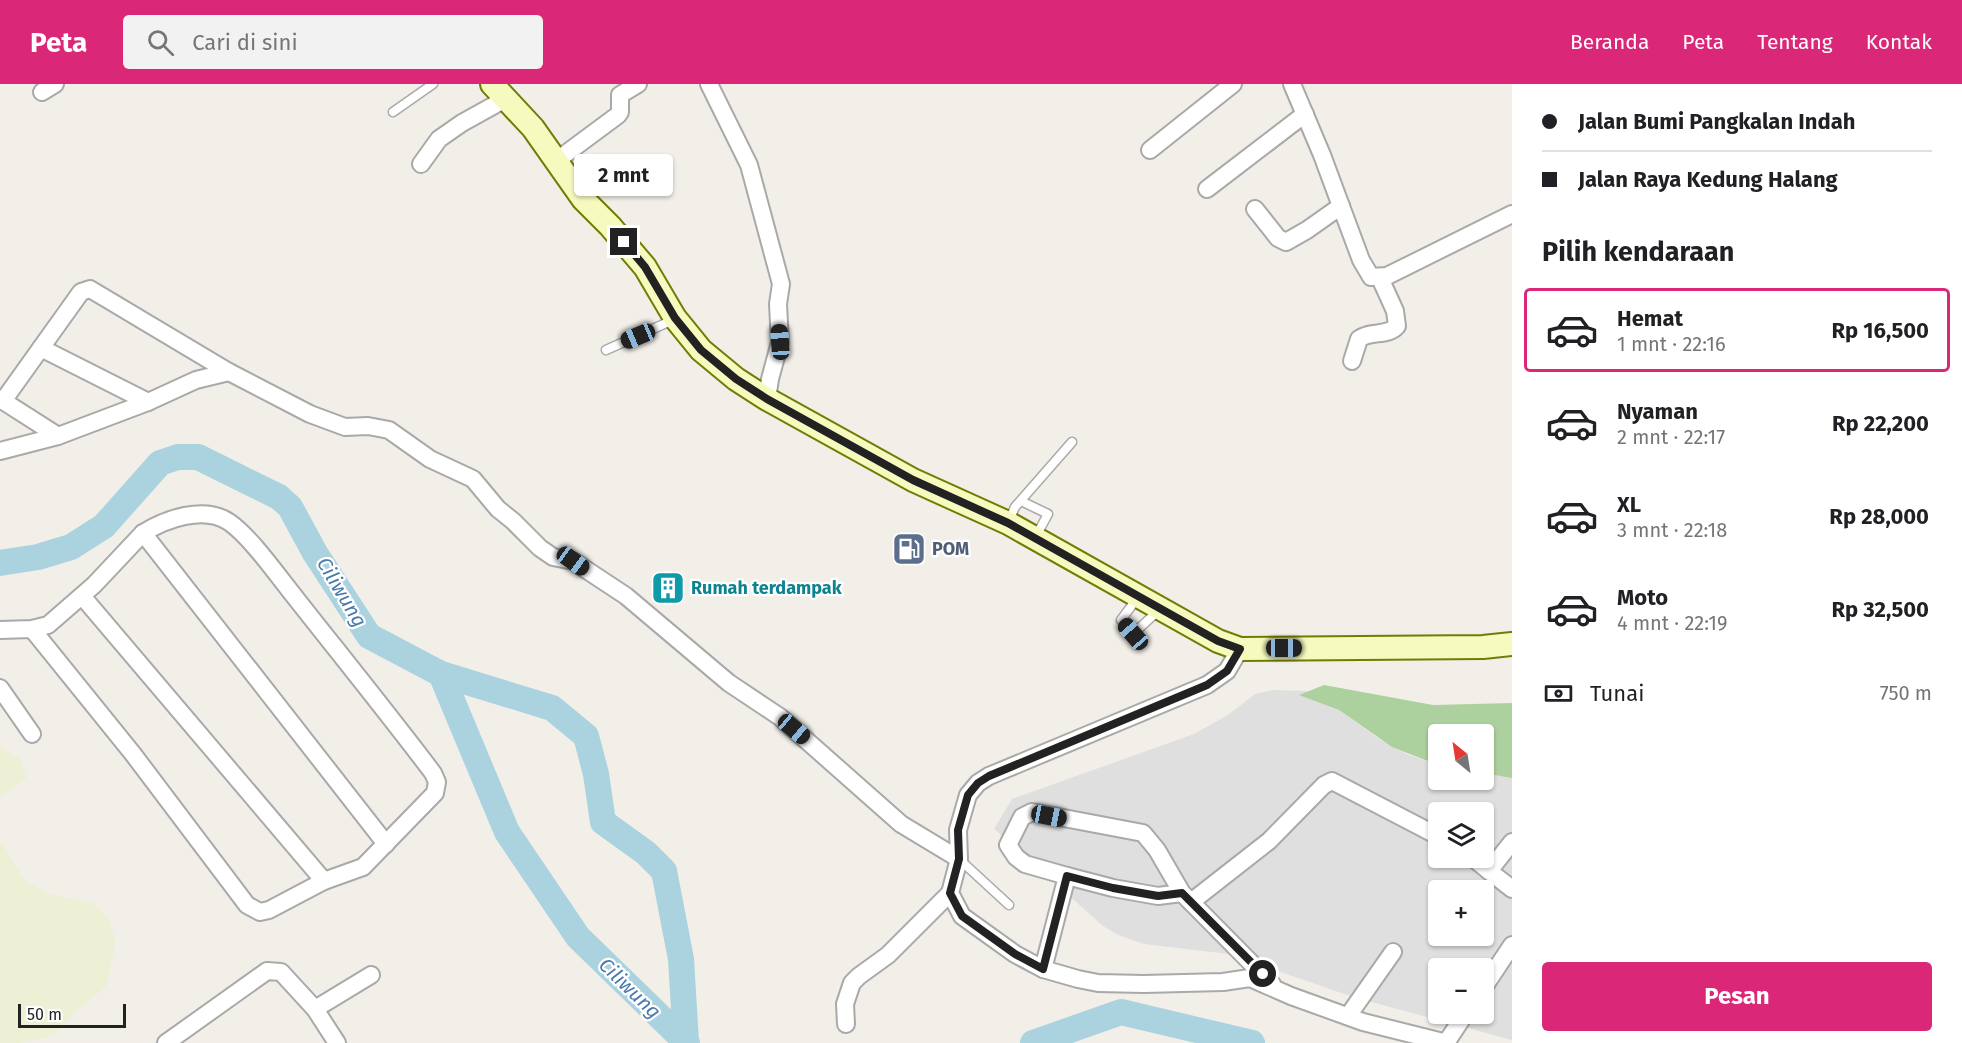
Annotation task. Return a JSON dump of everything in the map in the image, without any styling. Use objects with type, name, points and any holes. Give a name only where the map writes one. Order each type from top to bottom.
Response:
[{"type":"main road","points":[[499,91],[533,128],[583,199],[645,267],[675,318],[701,350],[736,379],[767,399],[913,480],[1008,523],[1218,641],[1240,649],[1483,647],[1512,644]]},
{"type":"street","points":[[556,161],[618,114],[621,110],[618,102],[620,95],[638,84]]},
{"type":"street","points":[[709,84],[749,165],[781,284],[778,304],[780,342],[767,399]]},
{"type":"street","points":[[1150,150],[1233,84]]},
{"type":"street","points":[[1292,84],[1367,274],[1371,278],[1380,278],[1512,214]]},
{"type":"street","points":[[421,164],[439,139],[462,123],[499,91]]},
{"type":"street","points":[[1207,189],[1305,114]]},
{"type":"street","points":[[1255,209],[1278,238],[1286,242],[1341,206]]},
{"type":"street","points":[[1352,361],[1359,339],[1370,333],[1389,333],[1397,327],[1395,311],[1380,278]]},
{"type":"street","points":[[58,436],[2,400],[81,292],[90,289],[229,372],[336,426],[351,428],[368,426],[390,430],[430,459],[473,479],[498,508],[540,548],[553,557],[573,561],[626,596],[720,676],[780,717],[901,824],[959,859]]},
{"type":"street","points":[[41,348],[148,402]]},
{"type":"street","points":[[0,452],[58,436],[148,402],[196,380],[229,372]]},
{"type":"street","points":[[0,630],[32,629],[48,625],[82,596],[143,533],[176,518],[193,514],[228,521],[271,568],[428,766],[437,782],[435,793],[363,867],[324,881],[269,910],[260,912],[247,905],[133,754],[32,629]]},
{"type":"street","points":[[143,533],[386,844]]},
{"type":"street","points":[[82,596],[324,881]]},
{"type":"street","points":[[846,1024],[845,1004],[852,983],[888,955],[950,893],[959,859],[958,830],[968,795],[978,783],[1039,754],[1207,685],[1227,671],[1240,649]]},
{"type":"street","points":[[0,688],[32,734]]},
{"type":"street","points":[[1276,988],[1187,897],[1157,850],[1143,833],[1032,812],[1022,817],[1008,845],[1016,857],[1025,864],[1113,888],[1158,896],[1187,897],[1269,841],[1324,785],[1332,781],[1428,831]]},
{"type":"street","points":[[1489,871],[1512,842]]},
{"type":"street","points":[[1485,868],[1512,889]]},
{"type":"street","points":[[1043,969],[1067,876]]},
{"type":"street","points":[[950,893],[962,916],[1015,954],[1043,969],[1078,980],[1144,984],[1223,982],[1250,978],[1291,996],[1348,1016],[1447,1043],[1459,1024]]},
{"type":"street","points":[[1494,972],[1512,945]]},
{"type":"street","points":[[1348,1016],[1393,952]]},
{"type":"street","points":[[166,1043],[267,971],[281,972],[315,1009],[337,1043]]},
{"type":"street","points":[[315,1009],[371,975]]},
{"type":"lane","points":[[393,112],[434,84]]},
{"type":"lane","points":[[606,350],[675,318]]},
{"type":"lane","points":[[1008,523],[1021,501],[1071,441]]},
{"type":"lane","points":[[1021,501],[1048,514],[1035,538]]},
{"type":"lane","points":[[1138,596],[1121,620],[1133,634],[1160,609]]},
{"type":"lane","points":[[959,859],[1009,905]]},
{"type":"shaded area","points":[[1273,690],[1309,691],[1329,697],[1339,710],[1379,739],[1407,754],[1428,761],[1428,790],[1494,790],[1494,772],[1512,775],[1512,1040],[1453,1024],[1494,1024],[1494,958],[1428,958],[1428,1017],[1353,997],[1229,954],[1144,944],[1118,935],[1103,926],[994,829],[1012,799],[1194,734],[1228,715],[1255,694]]},
{"type":"green space","points":[[1324,685],[1433,705],[1512,703],[1512,778],[1494,775],[1494,724],[1428,724],[1428,761],[1392,747],[1339,710],[1299,695]]},
{"type":"green space","points":[[0,747],[20,759],[27,778],[0,798]]},
{"type":"green space","points":[[0,841],[25,880],[46,893],[93,903],[109,919],[116,942],[106,987],[79,1008],[54,1035],[21,1043],[0,1043]]},
{"type":"waterway","name":"Ciliwung","points":[[0,563],[38,557],[71,547],[104,526],[160,463],[178,457],[198,457],[279,497],[290,507],[315,553],[369,636],[441,674],[507,832],[578,937],[687,1043]]},
{"type":"waterway","points":[[441,674],[552,708],[586,736],[596,774],[603,822],[646,853],[664,871],[681,959],[686,1042]]},
{"type":"waterway","name":"Ciliwung","points":[[1033,1043],[1121,1012],[1252,1043]]},
{"type":"place","name":"POM","points":[[909,549]]},
{"type":"place","name":"Rumah terdampak","points":[[668,588]]},
{"type":"route","points":[[624,242],[645,267],[675,318],[701,350],[736,379],[767,399],[913,480],[1008,523],[1218,641],[1240,649],[1227,671],[1207,685],[1081,736],[989,776],[978,783],[968,795],[958,830],[959,859],[950,893],[962,916],[1015,954],[1043,969],[1067,876],[1113,888],[1158,896],[1182,893],[1263,974]]}]
